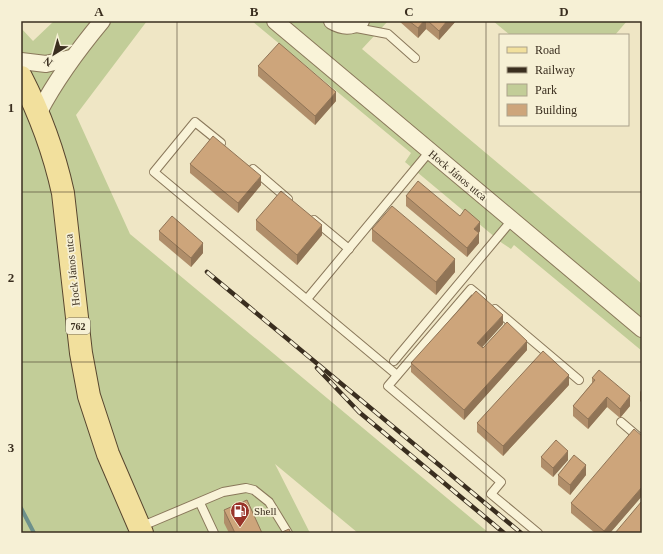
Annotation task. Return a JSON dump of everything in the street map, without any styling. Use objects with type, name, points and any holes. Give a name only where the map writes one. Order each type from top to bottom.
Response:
[{"type":"main road","name":"Hock János utca","points":[[21,77],[39,112],[55,160],[63,192],[81,353],[89,396],[108,454],[141,530]]},
{"type":"street","points":[[39,112],[54,83],[71,58],[102,21]]},
{"type":"street","name":"Hock János utca","points":[[275,21],[642,329]]},
{"type":"street","points":[[338,23],[351,26],[361,21]]},
{"type":"street","points":[[21,60],[46,64],[71,58]]},
{"type":"lane","points":[[338,23],[388,34],[415,58]]},
{"type":"lane","points":[[226,147],[195,122],[154,172],[397,375]]},
{"type":"lane","points":[[307,299],[430,151]]},
{"type":"lane","points":[[245,162],[294,203]]},
{"type":"lane","points":[[306,213],[349,249]]},
{"type":"lane","points":[[394,360],[512,220]]},
{"type":"lane","points":[[538,533],[492,494],[501,482],[388,386],[471,289],[579,380]]},
{"type":"lane","points":[[621,422],[642,440]]},
{"type":"lane","points":[[141,530],[223,492],[238,488],[254,490],[269,502],[288,533]]},
{"type":"lane","points":[[200,503],[214,533]]},
{"type":"green space","points":[[54,21],[147,21],[76,115],[130,234],[489,533],[358,533],[275,464],[310,533],[21,533],[21,28],[33,41]]},
{"type":"green space","points":[[252,21],[388,21],[362,49],[642,284],[642,351],[514,245],[511,249],[502,243],[405,162],[411,153]]},
{"type":"green space","points":[[493,21],[627,21],[616,34],[509,34]]},
{"type":"building","points":[[409,21],[424,21],[418,28]]},
{"type":"building","points":[[428,21],[447,21],[439,31]]},
{"type":"building","points":[[279,43],[336,92],[315,116],[258,66]]},
{"type":"building","points":[[213,136],[261,176],[238,203],[190,164]]},
{"type":"building","points":[[418,181],[460,216],[465,209],[480,222],[474,229],[479,233],[467,248],[406,196]]},
{"type":"building","points":[[281,191],[322,225],[297,255],[256,220]]},
{"type":"building","points":[[392,206],[455,259],[436,282],[372,229]]},
{"type":"building","points":[[172,216],[203,243],[191,258],[159,231]]},
{"type":"building","points":[[476,291],[503,315],[477,343],[483,348],[507,322],[527,341],[464,410],[411,363]]},
{"type":"building","points":[[543,351],[569,375],[503,446],[477,423]]},
{"type":"building","points":[[599,370],[630,396],[620,409],[607,397],[588,419],[573,406],[595,380],[592,378]]},
{"type":"building","points":[[634,429],[642,436],[642,487],[604,531],[571,503]]},
{"type":"building","points":[[556,440],[568,451],[553,468],[541,457]]},
{"type":"building","points":[[574,455],[586,465],[570,485],[558,475]]},
{"type":"building","points":[[247,500],[262,533],[235,533],[224,510]]},
{"type":"building","points":[[642,501],[642,533],[615,533]]},
{"type":"building","points":[[289,529],[291,533],[280,533]]},
{"type":"waterway","points":[[21,508],[34,533]]},
{"type":"railway","points":[[207,272],[521,533]]},
{"type":"railway","points":[[317,368],[359,412],[504,533]]},
{"type":"place","name":"Shell","points":[[240,528]]}]
